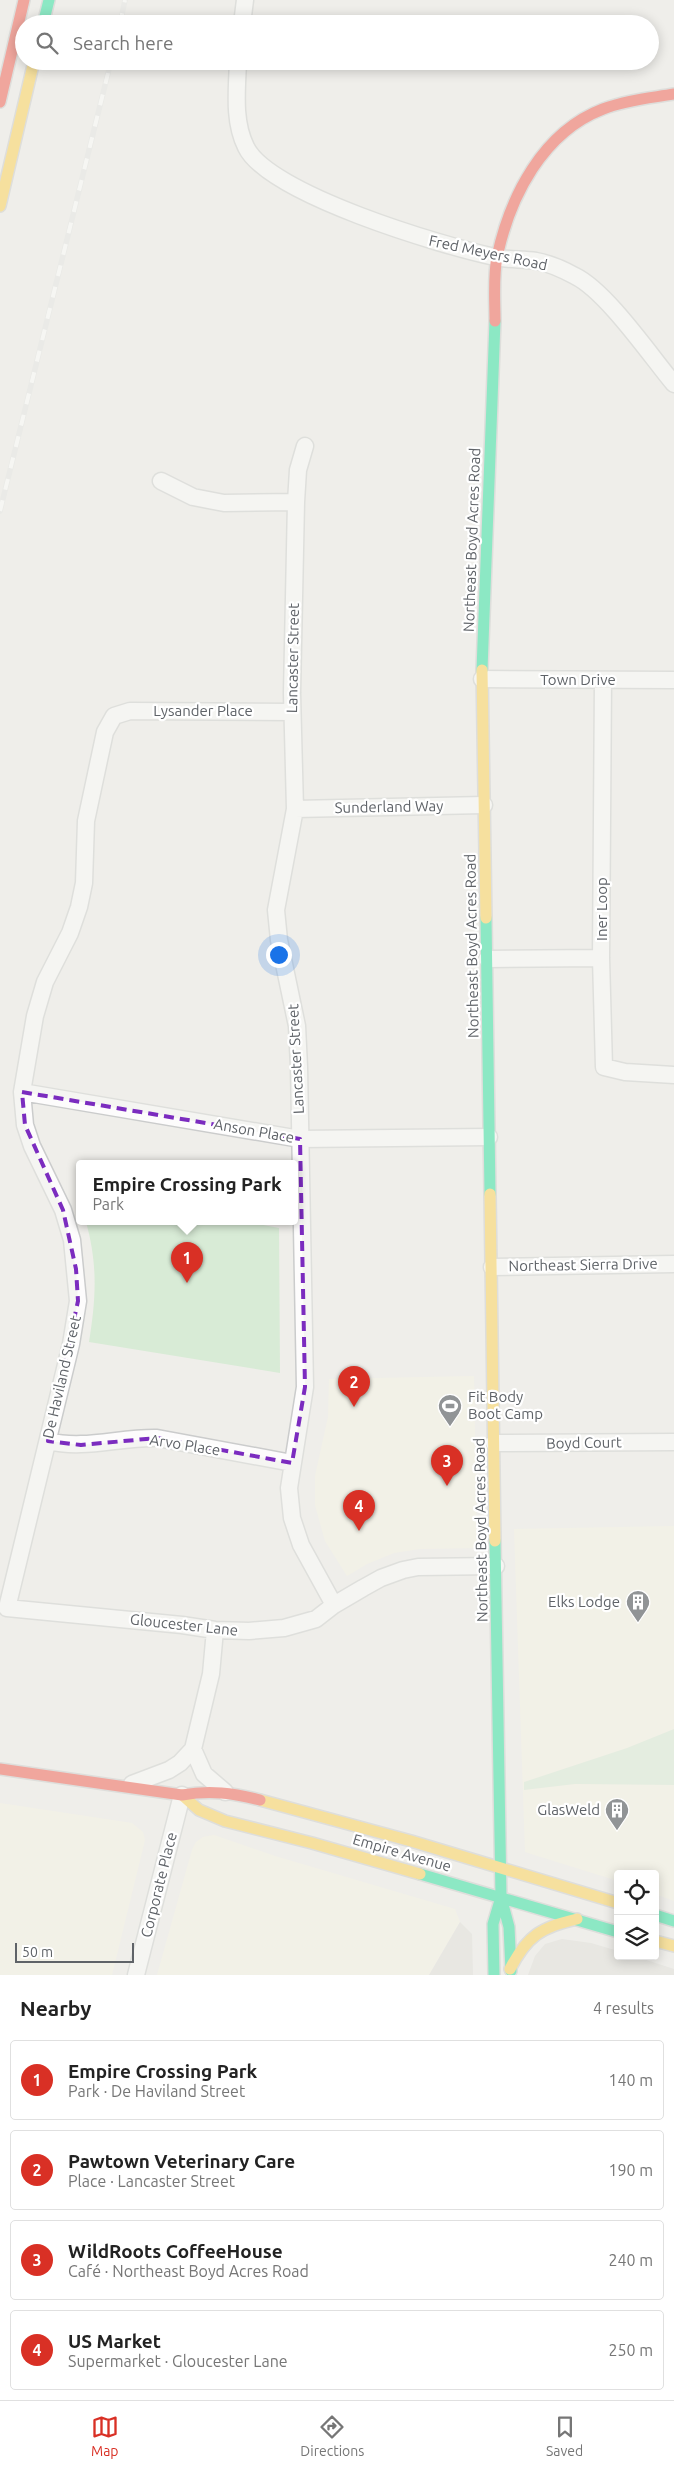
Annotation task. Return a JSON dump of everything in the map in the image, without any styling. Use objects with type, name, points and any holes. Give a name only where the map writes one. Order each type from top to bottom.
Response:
[{"type":"main road","points":[[20,15],[24,0]]},
{"type":"main road","points":[[45,15],[49,0]]},
{"type":"main road","points":[[0,102],[15,38]]},
{"type":"main road","points":[[0,206],[32,70]]},
{"type":"main road","name":"Northeast Boyd Acres Road","points":[[510,1972],[509,1927],[501,1897],[482,679],[497,258],[511,211],[525,179],[534,164],[558,135],[572,124],[605,109],[674,94]]},
{"type":"main road","name":"Empire Avenue","points":[[0,1768],[182,1796],[206,1791],[225,1792],[286,1806],[501,1867],[614,1902]]},
{"type":"main road","name":"Empire Avenue","points":[[182,1796],[199,1810],[225,1821],[312,1843],[614,1931]]},
{"type":"main road","name":"Northeast Boyd Acres Road","points":[[494,1975],[493,1924],[501,1897]]},
{"type":"main road","points":[[659,1917],[674,1921]]},
{"type":"main road","points":[[510,1972],[520,1947],[531,1936],[545,1927],[578,1919]]},
{"type":"main road","points":[[659,1942],[674,1946]]},
{"type":"street","points":[[243,15],[245,0]]},
{"type":"street","name":"Fred Meyers Road","points":[[238,70],[238,123],[246,148],[258,164],[274,175],[315,196],[403,232],[437,243],[497,258],[538,261],[576,276],[600,294],[674,384]]},
{"type":"street","name":"Lancaster Street","points":[[305,446],[298,470],[296,502],[292,712],[295,809],[276,910],[279,940],[298,1026],[305,1387],[289,1488],[292,1518],[301,1545],[334,1605]]},
{"type":"street","points":[[161,482],[193,497],[224,503],[296,502]]},
{"type":"street","name":"Town Drive","points":[[482,679],[674,680]]},
{"type":"street","name":"Iner Loop","points":[[603,680],[601,958],[604,1067],[625,1072],[674,1075]]},
{"type":"street","name":"Lysander Place","points":[[114,716],[130,711],[292,712]]},
{"type":"street","name":"De Haviland Street","points":[[7,1608],[71,1344],[77,1310],[76,1268],[72,1240],[63,1210],[27,1132],[22,1092],[35,1016],[45,982],[70,933],[79,906],[84,883],[86,821],[104,732],[114,716]]},
{"type":"street","name":"Sunderland Way","points":[[295,809],[484,805]]},
{"type":"street","points":[[487,959],[601,958]]},
{"type":"street","name":"Anson Place","points":[[22,1092],[300,1139],[489,1137]]},
{"type":"street","name":"Northeast Sierra Drive","points":[[492,1267],[674,1264]]},
{"type":"street","name":"Arvo Place","points":[[48,1441],[64,1445],[81,1445],[135,1437],[157,1438],[292,1463]]},
{"type":"street","name":"Boyd Court","points":[[494,1444],[674,1442]]},
{"type":"street","name":"Gloucester Lane","points":[[7,1608],[182,1625],[215,1630],[249,1631],[284,1628],[316,1619],[334,1605],[380,1578],[404,1570],[418,1567],[496,1566]]},
{"type":"street","points":[[125,1787],[168,1770],[180,1763],[193,1749],[211,1674],[215,1630]]},
{"type":"street","points":[[193,1749],[204,1774],[225,1792]]},
{"type":"street","name":"Corporate Place","points":[[136,1975],[182,1796]]},
{"type":"highlighted area","points":[[22,1092],[300,1139],[305,1387],[292,1463],[157,1438],[81,1445],[48,1441],[78,1301],[76,1269],[63,1210],[25,1125]]},
{"type":"shaded area","points":[[474,1376],[477,1548],[420,1549],[394,1553],[367,1564],[347,1576],[325,1541],[315,1505],[315,1476],[328,1417],[329,1379]]},
{"type":"shaded area","points":[[674,1526],[674,1901],[659,1895],[659,1870],[614,1870],[614,1880],[525,1852],[514,1529]]},
{"type":"shaded area","points":[[0,1803],[132,1823],[143,1832],[145,1840],[112,1975],[0,1975]]},
{"type":"shaded area","points":[[214,1835],[275,1856],[455,1909],[460,1922],[429,1975],[157,1975],[192,1850],[196,1842],[203,1837]]},
{"type":"shaded area","points":[[460,1922],[472,1934],[473,1975],[429,1975]]},
{"type":"shaded area","points":[[562,1939],[591,1943],[614,1950],[614,1960],[646,1960],[674,1969],[674,1975],[528,1975],[535,1956],[545,1944]]},
{"type":"green space","points":[[87,1225],[263,1225],[279,1228],[280,1373],[89,1342],[95,1282]]},
{"type":"green space","points":[[674,1729],[674,1785],[575,1784],[524,1790],[524,1782],[627,1748]]},
{"type":"railway","points":[[122,15],[125,0]]},
{"type":"railway","points":[[0,511],[109,70]]},
{"type":"traffic: fast","points":[[45,15],[49,0]]},
{"type":"traffic: fast","points":[[482,670],[495,321]]},
{"type":"traffic: fast","points":[[486,918],[490,1194]]},
{"type":"traffic: fast","points":[[495,1541],[501,1897],[509,1927],[511,1971]]},
{"type":"traffic: fast","points":[[420,1874],[614,1931]]},
{"type":"traffic: fast","points":[[494,1975],[493,1924],[501,1897]]},
{"type":"traffic: fast","points":[[659,1916],[674,1921]]},
{"type":"traffic: slow","points":[[0,206],[32,70]]},
{"type":"traffic: slow","points":[[482,670],[486,918]]},
{"type":"traffic: slow","points":[[490,1194],[495,1541]]},
{"type":"traffic: slow","points":[[182,1795],[199,1810],[225,1821],[312,1843],[420,1874]]},
{"type":"traffic: slow","points":[[260,1800],[411,1841],[614,1902]]},
{"type":"traffic: slow","points":[[510,1969],[523,1948],[536,1935],[564,1922],[577,1919]]},
{"type":"traffic: slow","points":[[659,1942],[674,1946]]},
{"type":"traffic: jam","points":[[20,15],[24,0]]},
{"type":"traffic: jam","points":[[0,102],[15,38]]},
{"type":"traffic: jam","points":[[495,321],[494,289],[497,257],[511,211],[520,189],[532,169],[563,133],[582,119],[603,109],[630,101],[674,94]]},
{"type":"traffic: jam","points":[[0,1769],[182,1795],[221,1793],[260,1800]]},
{"type":"place","name":"Empire Crossing Park","points":[[187,1283]]},
{"type":"place","name":"Pawtown Veterinary Care","points":[[354,1407]]},
{"type":"place","name":"Fit Body Boot Camp","points":[[450,1427]]},
{"type":"place","name":"WildRoots CoffeeHouse","points":[[447,1486]]},
{"type":"place","name":"US Market","points":[[359,1531]]},
{"type":"place","name":"Elks Lodge","points":[[638,1623]]},
{"type":"place","name":"GlasWeld","points":[[617,1831]]}]
